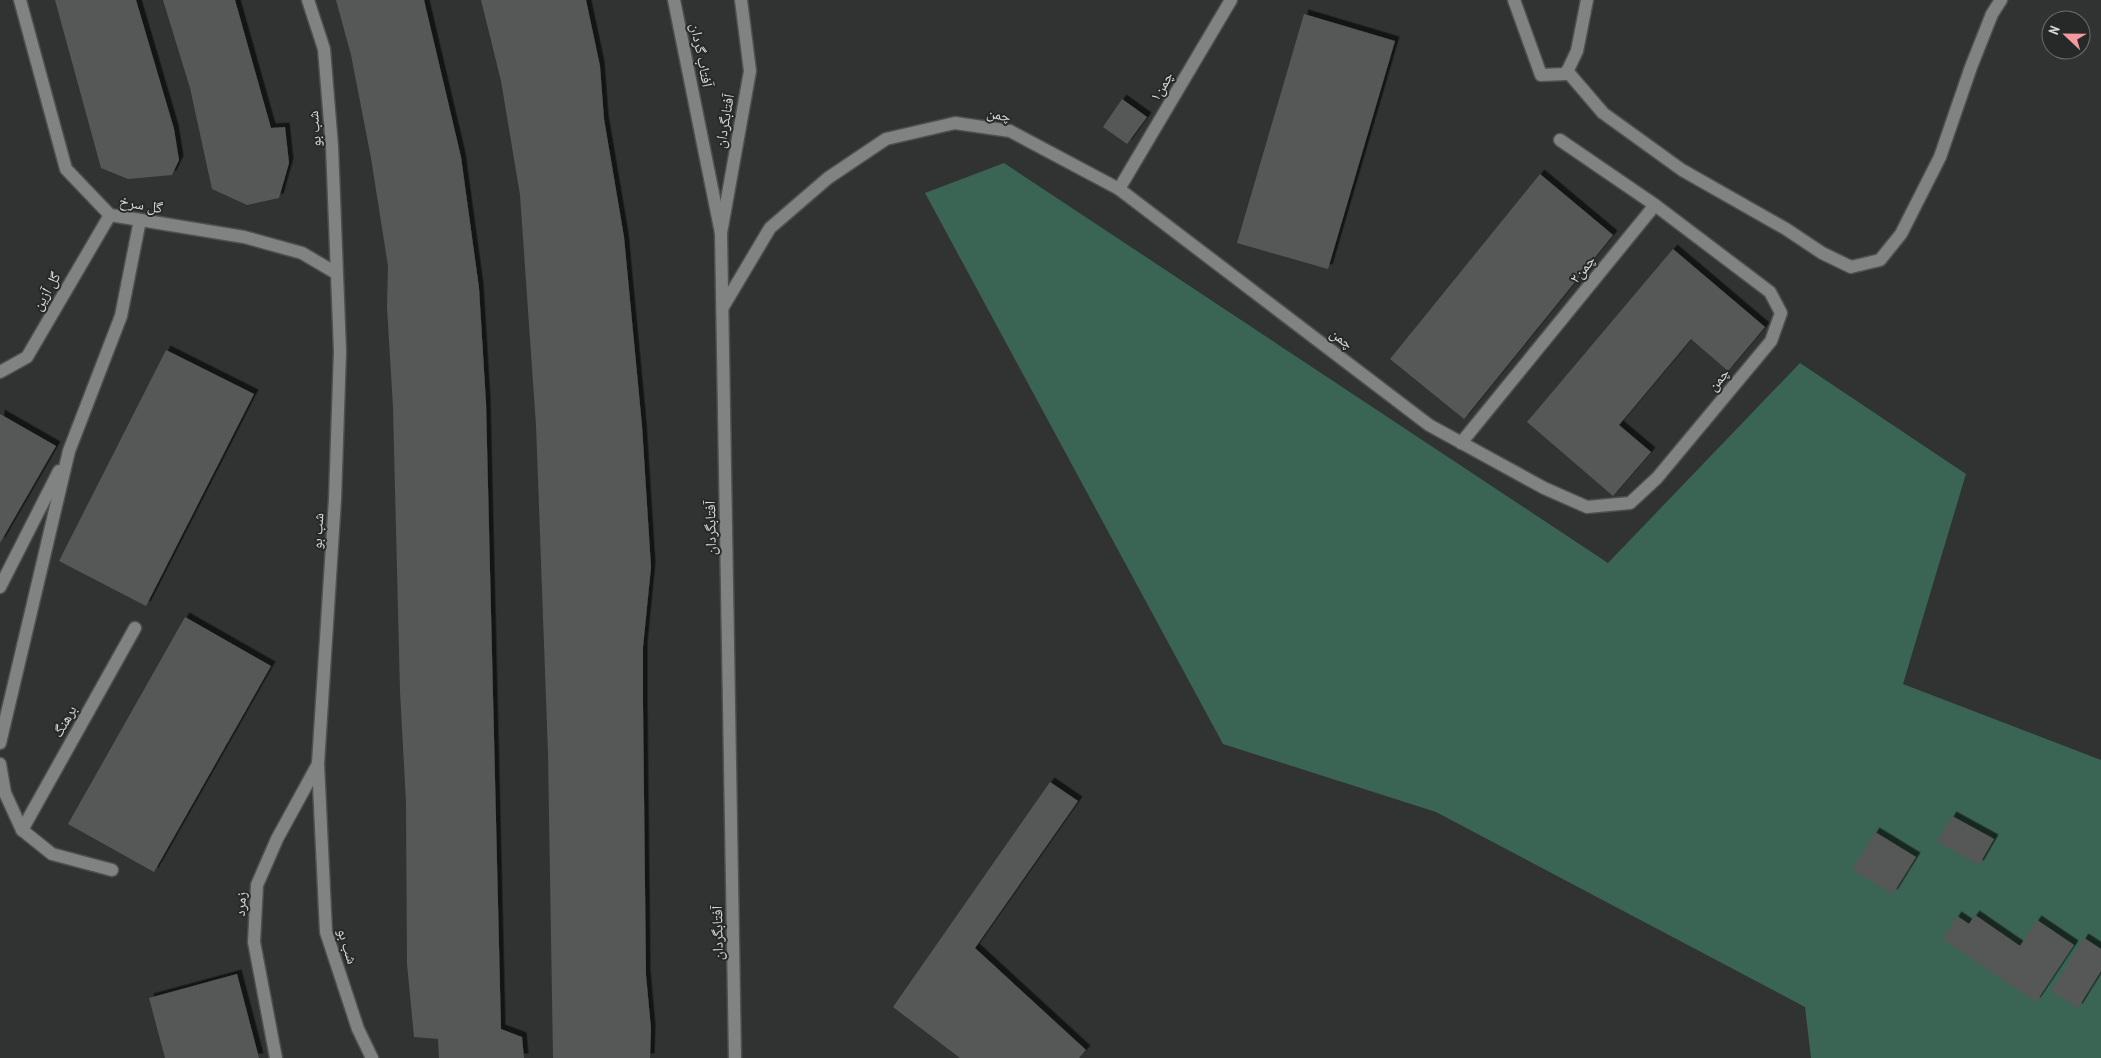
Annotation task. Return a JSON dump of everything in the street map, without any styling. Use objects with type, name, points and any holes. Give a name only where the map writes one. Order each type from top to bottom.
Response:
[{"type":"street","name":"گل سرخ","points":[[20,0],[66,170],[110,215],[244,237],[302,253],[336,273]]},
{"type":"street","name":"شب بو","points":[[308,0],[324,49],[332,146],[340,351],[339,408],[328,617],[318,764],[326,932],[358,1029],[372,1058]]},
{"type":"street","name":"آفتاب گردان","points":[[674,0],[722,233]]},
{"type":"street","name":"آفتابگردان","points":[[736,1058],[722,233],[750,71],[741,0]]},
{"type":"street","name":"چمن۱","points":[[1119,189],[1231,0]]},
{"type":"street","points":[[1514,0],[1541,75],[1566,74],[1568,71],[1577,51],[1587,0]]},
{"type":"street","points":[[1568,71],[1603,113],[1682,170],[1786,228],[1822,253],[1851,267],[1880,260],[1901,234],[1940,157],[1968,75],[1992,14],[2001,0]]},
{"type":"street","name":"چمن","points":[[723,307],[770,228],[828,178],[886,139],[955,123],[1010,131],[1119,189],[1429,425],[1544,488],[1587,507],[1630,503],[1656,478],[1771,341],[1781,313],[1770,292],[1655,205]]},
{"type":"street","points":[[1560,140],[1655,205]]},
{"type":"street","name":"چمن۲","points":[[1461,443],[1655,205]]},
{"type":"street","name":"گل آزین","points":[[0,372],[27,357],[110,215]]},
{"type":"street","points":[[0,587],[69,451],[121,316],[140,220]]},
{"type":"street","points":[[0,743],[69,451]]},
{"type":"street","name":"برهنگ","points":[[22,830],[135,628]]},
{"type":"street","points":[[0,764],[6,793],[22,830],[52,854],[112,870]]},
{"type":"street","name":"زمرد","points":[[276,1058],[254,942],[257,885],[277,839],[318,764]]},
{"type":"green space","points":[[1004,163],[1608,563],[1800,363],[1966,474],[1903,684],[2101,760],[2101,1058],[1811,1058],[1805,1007],[1436,812],[1223,744],[925,193]]},
{"type":"building","points":[[55,0],[136,0],[174,129],[179,160],[172,175],[128,179],[101,168]]},
{"type":"building","points":[[163,0],[235,0],[271,128],[285,127],[289,163],[279,198],[247,205],[212,189],[190,88]]},
{"type":"building","points":[[336,0],[424,0],[461,157],[479,288],[486,403],[501,1029],[522,1037],[524,1058],[439,1058],[438,1039],[414,1037],[407,964],[406,802],[400,691],[393,407],[387,307],[388,266],[371,158],[351,55]]},
{"type":"building","points":[[481,0],[586,0],[600,66],[604,119],[624,237],[642,426],[651,567],[643,647],[646,975],[651,1029],[650,1058],[553,1058],[548,753],[536,425],[520,195],[501,81]]},
{"type":"building","points":[[1304,14],[1395,41],[1328,269],[1237,243]]},
{"type":"building","points":[[1122,99],[1147,117],[1127,144],[1103,127]]},
{"type":"building","points":[[1540,174],[1613,235],[1464,419],[1390,359]]},
{"type":"building","points":[[1673,249],[1765,327],[1728,371],[1691,339],[1619,425],[1651,452],[1613,496],[1527,422]]},
{"type":"building","points":[[166,350],[254,394],[146,606],[59,561]]},
{"type":"building","points":[[0,414],[56,446],[0,543]]},
{"type":"building","points":[[185,617],[271,666],[154,872],[68,824]]},
{"type":"building","points":[[1050,782],[1078,801],[975,948],[1086,1050],[1079,1058],[960,1058],[893,1007]]},
{"type":"building","points":[[1952,816],[1994,839],[1979,865],[1937,842]]},
{"type":"building","points":[[1875,832],[1916,857],[1893,894],[1852,870]]},
{"type":"building","points":[[1975,915],[2020,946],[2037,920],[2074,945],[2036,1002],[1942,939],[1957,916],[1969,924]]},
{"type":"building","points":[[2084,938],[2101,949],[2101,971],[2078,1008],[2051,991]]},
{"type":"building","points":[[237,974],[259,1058],[165,1058],[149,998]]}]
